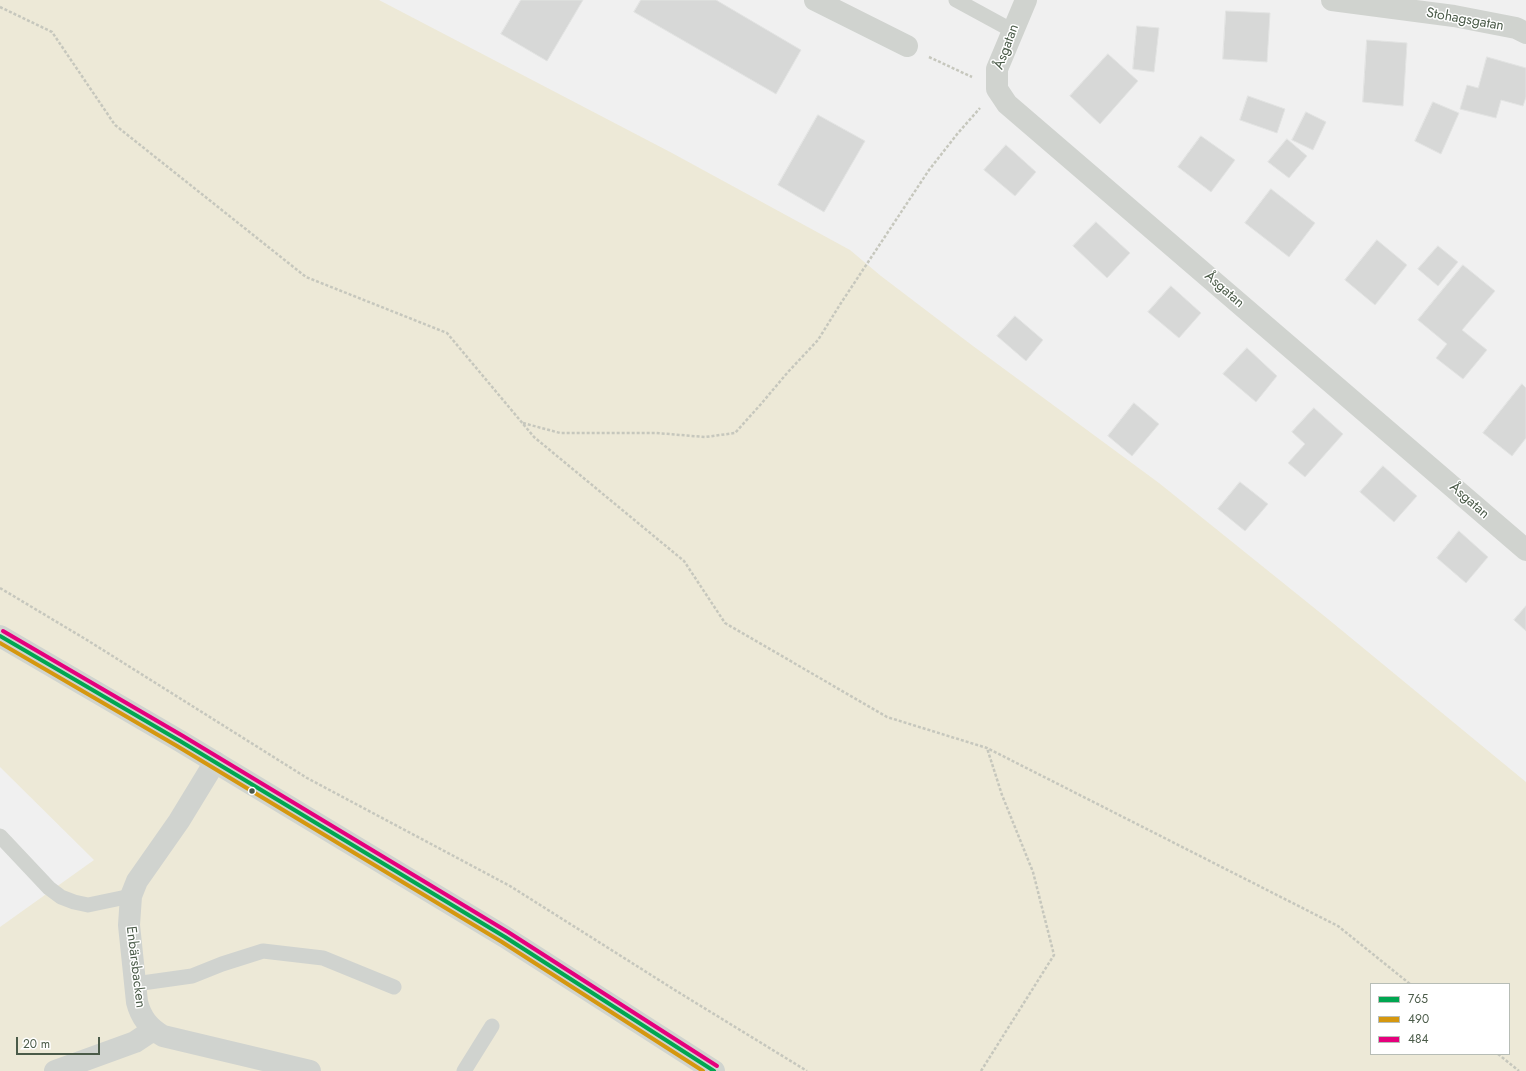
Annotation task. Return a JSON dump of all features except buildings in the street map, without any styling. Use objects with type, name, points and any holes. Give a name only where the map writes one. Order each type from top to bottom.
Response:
[{"type":"main road","points":[[0,636],[215,762],[506,936],[714,1071]]},
{"type":"street","points":[[815,0],[907,46]]},
{"type":"street","name":"Åsgatan","points":[[1026,0],[997,69],[997,89],[1007,104],[1526,550]]},
{"type":"street","name":"Stohagsgatan","points":[[1332,0],[1454,16],[1516,28],[1526,33]]},
{"type":"street","name":"Enbärsbacken","points":[[215,762],[178,821],[137,881],[131,896],[129,925],[135,984],[140,1013],[153,1030],[162,1036],[298,1069]]},
{"type":"street","points":[[55,1071],[135,1042],[153,1030]]},
{"type":"lane","points":[[956,0],[1013,31]]},
{"type":"lane","points":[[0,836],[49,888],[61,897],[88,905],[131,896]]},
{"type":"lane","points":[[135,984],[192,976],[222,964],[264,951],[323,958],[394,987]]},
{"type":"lane","points":[[464,1071],[492,1026]]},
{"type":"path","points":[[0,7],[52,32],[115,126],[306,277],[447,333],[534,437],[684,561],[725,623],[887,717],[987,748],[1338,926],[1409,983]]},
{"type":"path","points":[[523,423],[560,432],[656,432],[705,437],[735,432],[818,340],[929,170],[958,133],[997,89],[907,46]]},
{"type":"path","points":[[0,588],[87,640],[307,778],[510,886],[807,1071]]},
{"type":"path","points":[[981,1071],[1054,955],[1033,872],[1002,795],[987,748]]},
{"type":"path","points":[[1499,1055],[1519,1071]]},
{"type":"shaded area","points":[[0,0],[379,0],[672,153],[850,250],[881,276],[973,346],[1159,483],[1328,619],[1526,782],[1526,1071],[0,1071],[0,927],[94,860],[0,767]]},
{"type":"transit line","name":"484","points":[[3,631],[183,736],[508,932],[717,1066]]},
{"type":"transit line","name":"765","points":[[0,636],[180,741],[505,937],[714,1071]]},
{"type":"transit line","name":"490","points":[[0,643],[177,746],[502,942],[703,1071]]}]
